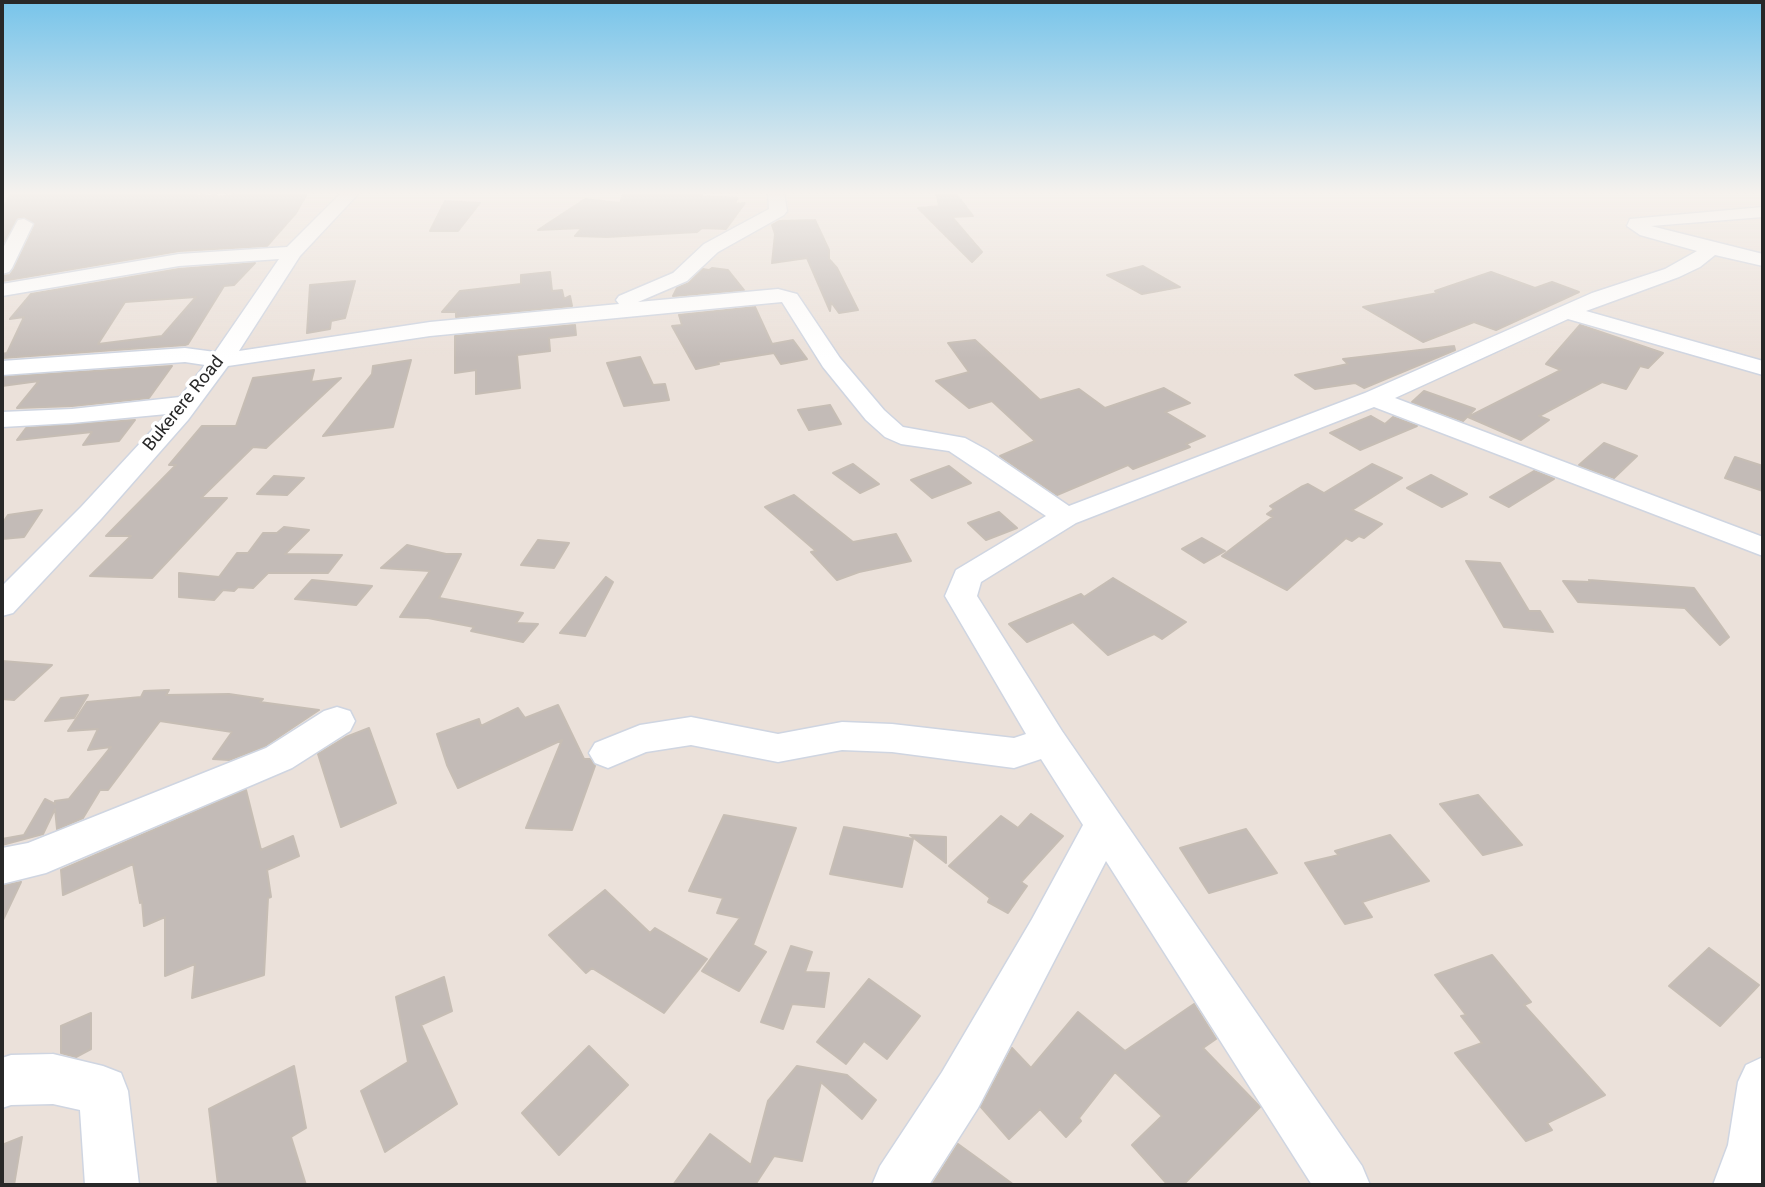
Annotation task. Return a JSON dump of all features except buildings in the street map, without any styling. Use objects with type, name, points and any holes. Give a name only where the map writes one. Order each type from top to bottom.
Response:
[{"type":"street","points":[[2,268],[12,247]]},
{"type":"street","name":"Bukerere Road","points":[[2,605],[91,513],[188,404],[297,247]]},
{"type":"street","points":[[588,313],[649,293],[680,277],[712,247]]},
{"type":"street","points":[[1704,247],[1763,260]]},
{"type":"street","points":[[1343,1185],[1049,741],[961,596],[967,577],[1066,517],[1374,398],[1599,297],[1672,273],[1693,263],[1710,249]]},
{"type":"street","points":[[2,290],[179,260],[258,253],[292,254]]},
{"type":"street","points":[[2,368],[185,355],[221,360],[430,329],[684,305],[765,294],[790,298],[831,362],[875,415],[894,432],[901,436],[956,444],[978,456],[1066,517]]},
{"type":"street","points":[[1567,312],[1763,368]]},
{"type":"street","points":[[1374,398],[1763,547]]},
{"type":"street","points":[[2,419],[72,416],[188,404]]},
{"type":"street","points":[[2,866],[31,860],[55,851],[279,758],[337,720]]},
{"type":"street","points":[[608,753],[640,738],[691,731],[778,748],[842,736],[892,738],[1014,753],[1049,741]]},
{"type":"street","points":[[899,1185],[960,1090],[1048,933],[1105,823]]},
{"type":"street","points":[[2,1083],[10,1080],[53,1079],[103,1091],[112,1185]]},
{"type":"street","points":[[1740,1185],[1754,1145],[1763,1082]]}]
